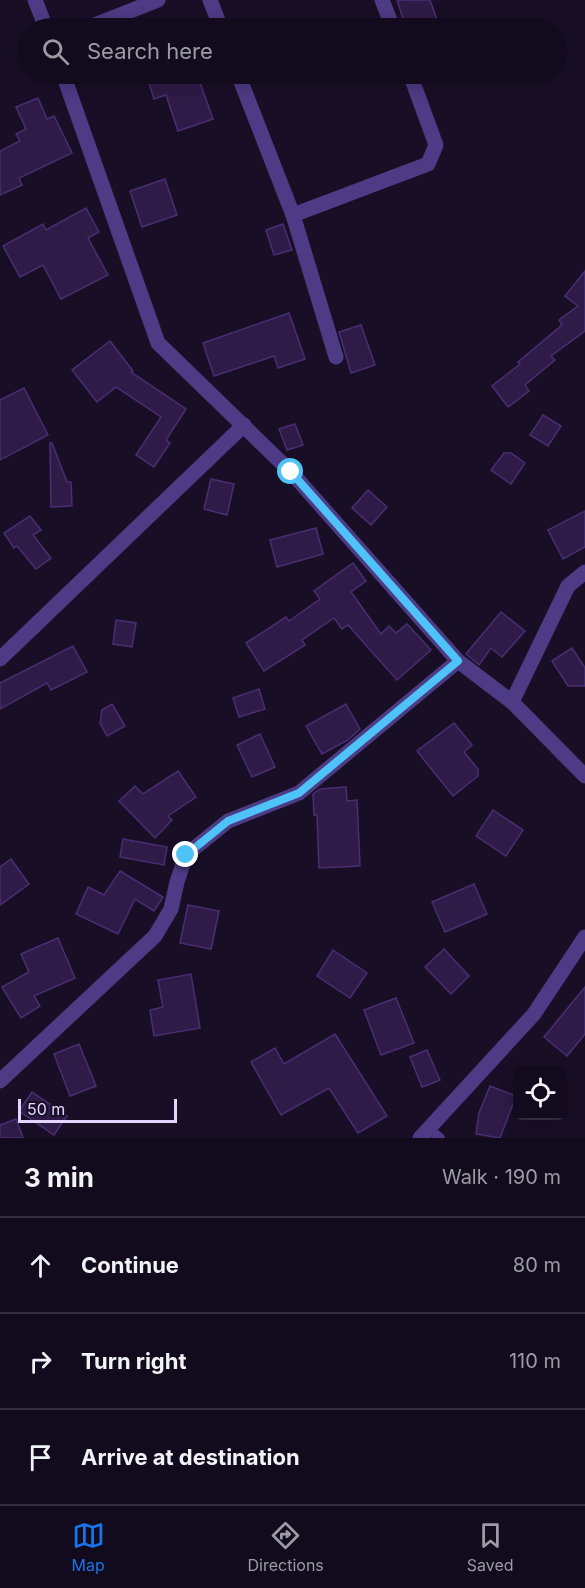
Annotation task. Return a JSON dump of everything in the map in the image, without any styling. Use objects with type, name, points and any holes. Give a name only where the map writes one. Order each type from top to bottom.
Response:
[{"type":"street","points":[[35,0],[42,18]]},
{"type":"street","points":[[112,18],[158,0]]},
{"type":"street","points":[[210,0],[217,18]]},
{"type":"street","points":[[382,0],[389,18]]},
{"type":"street","points":[[67,84],[158,343],[291,472],[458,661],[512,702],[585,776]]},
{"type":"street","points":[[242,84],[293,215],[336,357]]},
{"type":"street","points":[[293,215],[428,164],[436,145],[414,84]]},
{"type":"street","points":[[0,659],[244,425]]},
{"type":"street","points":[[512,702],[568,586],[585,572]]},
{"type":"street","points":[[0,1081],[155,936],[171,909],[186,855],[228,821],[299,793],[458,661]]},
{"type":"street","points":[[429,1135],[534,1014],[585,937]]},
{"type":"building","points":[[397,0],[430,0],[436,18],[403,18]]},
{"type":"building","points":[[149,84],[201,84],[213,119],[178,131],[166,95],[154,99]]},
{"type":"building","points":[[38,98],[47,119],[54,116],[72,153],[19,178],[22,185],[0,195],[0,151],[20,141],[16,134],[26,129],[16,107]]},
{"type":"building","points":[[165,179],[177,215],[142,227],[130,191]]},
{"type":"building","points":[[86,208],[99,232],[88,238],[108,275],[61,299],[43,265],[20,277],[3,246],[43,224],[46,230]]},
{"type":"building","points":[[283,224],[292,250],[274,255],[266,230]]},
{"type":"building","points":[[585,271],[585,331],[551,356],[555,360],[525,385],[529,391],[508,407],[492,386],[520,364],[518,362],[562,325],[559,320],[578,306],[565,296]]},
{"type":"building","points":[[289,313],[305,359],[278,368],[274,356],[214,376],[203,343]]},
{"type":"building","points":[[361,325],[375,365],[351,373],[339,332]]},
{"type":"building","points":[[110,341],[133,371],[131,372],[186,409],[166,440],[170,443],[154,467],[136,455],[161,417],[116,387],[97,402],[72,370]]},
{"type":"building","points":[[24,388],[48,435],[0,460],[0,400]]},
{"type":"building","points":[[543,415],[561,426],[548,446],[530,435]]},
{"type":"building","points":[[295,424],[303,445],[287,450],[279,429]]},
{"type":"building","points":[[50,443],[52,443],[67,482],[71,482],[72,506],[51,507]]},
{"type":"building","points":[[504,453],[511,453],[525,463],[511,484],[491,470]]},
{"type":"building","points":[[211,479],[234,484],[227,515],[204,509]]},
{"type":"building","points":[[368,490],[387,507],[371,525],[352,508]]},
{"type":"building","points":[[585,511],[585,547],[563,559],[548,530]]},
{"type":"building","points":[[30,516],[41,530],[33,535],[51,558],[36,569],[17,546],[14,548],[4,533]]},
{"type":"building","points":[[316,528],[323,554],[277,567],[270,540]]},
{"type":"building","points":[[353,563],[366,581],[351,592],[381,634],[389,626],[396,633],[407,624],[431,650],[397,680],[348,625],[342,629],[334,618],[302,640],[305,645],[264,671],[246,643],[286,617],[289,621],[320,599],[314,591]]},
{"type":"building","points":[[501,612],[525,631],[502,657],[491,648],[479,665],[466,654]]},
{"type":"building","points":[[116,620],[136,623],[132,647],[113,644]]},
{"type":"building","points":[[73,646],[87,672],[51,690],[47,683],[0,709],[0,683]]},
{"type":"building","points":[[572,648],[585,668],[585,686],[568,686],[552,661]]},
{"type":"building","points":[[259,689],[265,709],[239,717],[233,698]]},
{"type":"building","points":[[112,704],[125,726],[107,736],[100,723],[102,710]]},
{"type":"building","points":[[346,704],[360,729],[348,740],[322,754],[306,726]]},
{"type":"building","points":[[454,723],[472,745],[464,752],[478,769],[478,776],[453,796],[417,751]]},
{"type":"building","points":[[260,734],[275,767],[252,777],[237,745]]},
{"type":"building","points":[[178,771],[196,797],[168,816],[172,820],[155,838],[119,801],[135,786],[143,794]]},
{"type":"building","points":[[346,787],[347,801],[357,800],[360,866],[319,868],[317,815],[314,815],[313,794],[320,789]]},
{"type":"building","points":[[493,810],[523,830],[506,856],[476,836]]},
{"type":"building","points":[[123,839],[167,847],[164,865],[120,857]]},
{"type":"building","points":[[11,859],[29,884],[0,905],[0,867]]},
{"type":"building","points":[[120,871],[163,897],[154,911],[135,899],[118,934],[76,914],[88,887],[104,895]]},
{"type":"building","points":[[474,884],[487,914],[445,932],[432,902]]},
{"type":"building","points":[[188,905],[219,911],[211,949],[180,943]]},
{"type":"building","points":[[58,938],[75,978],[34,996],[40,1006],[21,1018],[2,987],[29,972],[21,954]]},
{"type":"building","points":[[444,949],[469,976],[451,994],[425,967]]},
{"type":"building","points":[[333,950],[367,973],[350,998],[317,976]]},
{"type":"building","points":[[191,974],[200,1028],[154,1036],[150,1010],[163,1007],[158,980]]},
{"type":"building","points":[[585,987],[585,1034],[567,1056],[544,1037]]},
{"type":"building","points":[[396,998],[414,1043],[381,1055],[364,1010]]},
{"type":"building","points":[[335,1034],[387,1116],[358,1133],[329,1088],[281,1115],[251,1062],[275,1048],[284,1064]]},
{"type":"building","points":[[79,1044],[96,1086],[70,1096],[54,1054]]},
{"type":"building","points":[[427,1050],[440,1080],[422,1087],[410,1057]]},
{"type":"building","points":[[490,1086],[513,1095],[513,1104],[500,1138],[476,1134],[479,1113]]},
{"type":"building","points":[[32,1092],[67,1116],[54,1135],[19,1111]]},
{"type":"building","points":[[16,1119],[23,1138],[0,1138],[0,1125]]},
{"type":"route","points":[[186,855],[228,821],[299,793],[458,661],[291,472]]}]
